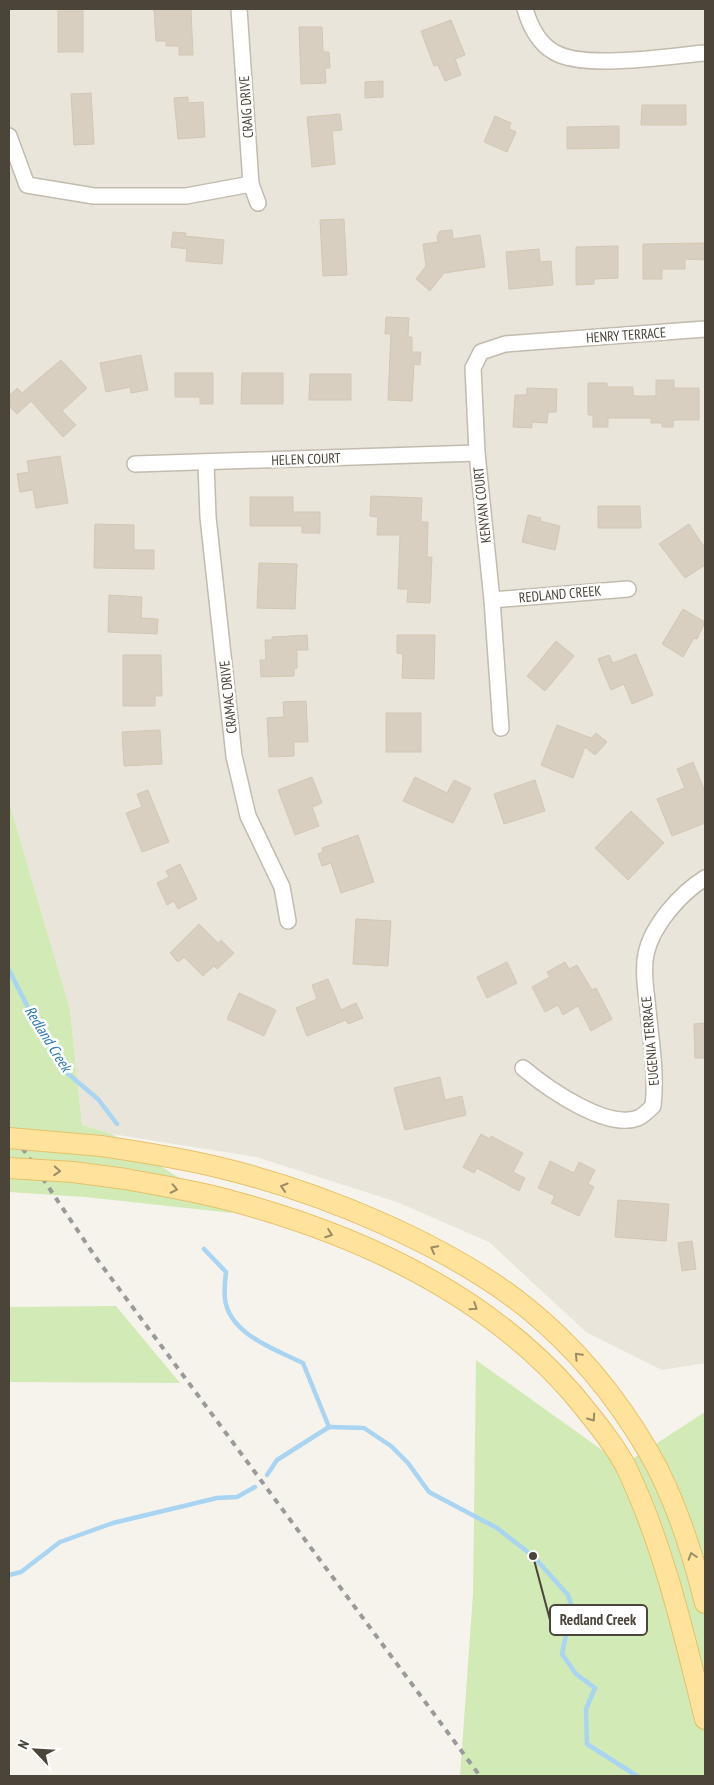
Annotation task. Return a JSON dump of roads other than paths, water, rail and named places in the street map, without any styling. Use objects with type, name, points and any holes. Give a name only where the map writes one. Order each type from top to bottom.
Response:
[{"type":"main road","points":[[9,1138],[101,1146],[222,1168],[293,1190],[370,1218],[433,1248],[483,1277],[527,1308],[584,1363],[618,1404],[649,1452],[675,1505],[705,1603]]},
{"type":"main road","points":[[9,1168],[73,1172],[126,1179],[231,1200],[291,1220],[372,1252],[445,1288],[479,1309],[511,1333],[551,1370],[588,1412],[628,1470],[668,1573],[705,1719]]},
{"type":"street","name":"CRAIG DRIVE","points":[[239,9],[251,184],[258,203]]},
{"type":"street","points":[[525,9],[530,24],[543,44],[554,53],[582,61],[705,53]]},
{"type":"street","points":[[9,136],[27,185],[94,196],[186,196],[251,184]]},
{"type":"street","name":"HENRY TERRACE","points":[[548,341],[705,329]]},
{"type":"street","name":"KENYAN COURT","points":[[501,728],[492,600],[477,453],[473,368],[481,352],[505,344],[548,341]]},
{"type":"street","name":"HELEN COURT","points":[[135,464],[477,453]]},
{"type":"street","name":"CRAMAC DRIVE","points":[[206,463],[208,518],[234,756],[248,816],[282,887],[288,921]]},
{"type":"street","name":"REDLAND CREEK","points":[[492,600],[628,589]]},
{"type":"street","name":"EUGENIA TERRACE","points":[[523,1068],[538,1081],[594,1114],[621,1121],[639,1118],[653,1106],[655,1088],[645,984],[646,954],[660,923],[674,902],[705,878]]},
{"type":"waterway","name":"Redland Creek","points":[[9,970],[41,1033],[67,1073],[98,1099],[117,1124]]},
{"type":"waterway","name":"Redland Creek","points":[[204,1249],[226,1272],[225,1299],[228,1311],[235,1322],[255,1339],[303,1363],[329,1427]]},
{"type":"waterway","name":"Redland Creek","points":[[329,1427],[364,1428],[391,1446],[408,1463],[429,1492],[497,1528],[533,1556],[568,1595],[575,1617],[567,1630],[562,1654],[576,1674],[595,1688],[586,1709],[587,1744],[637,1776]]},
{"type":"waterway","points":[[267,1475],[277,1460],[329,1427]]},
{"type":"waterway","points":[[9,1575],[21,1572],[60,1542],[113,1523],[217,1498],[237,1497],[255,1487]]},
{"type":"railway","points":[[9,1128],[94,1255],[480,1776]]},
{"type":"place","name":"Redland Creek","points":[[533,1556]]}]
